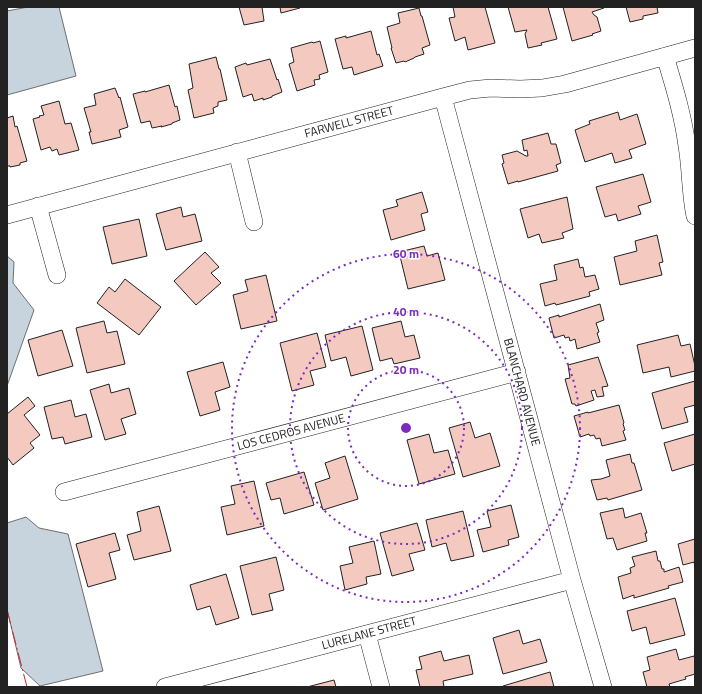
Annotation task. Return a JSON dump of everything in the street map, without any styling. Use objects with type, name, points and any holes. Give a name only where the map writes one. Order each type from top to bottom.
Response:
[{"type":"street","name":"FARWELL STREET","points":[[7,215],[470,90],[491,88],[542,88],[565,84],[695,48]]},
{"type":"street","points":[[665,56],[682,114],[688,146],[690,184],[695,216]]},
{"type":"street","name":"BLANCHARD AVENUE","points":[[443,97],[572,580],[603,687]]},
{"type":"street","points":[[237,152],[254,222]]},
{"type":"street","points":[[38,206],[57,275]]},
{"type":"street","name":"LOS CEDROS AVENUE","points":[[64,492],[517,372]]},
{"type":"street","name":"LURELANE STREET","points":[[167,687],[572,580]]},
{"type":"street","points":[[367,634],[382,687]]},
{"type":"shaded area","points":[[28,7],[59,7],[76,76],[7,95],[7,11]]},
{"type":"shaded area","points":[[7,256],[14,262],[13,283],[34,310],[7,386]]},
{"type":"shaded area","points":[[26,517],[39,528],[68,534],[103,671],[40,686],[21,668],[7,609],[7,523]]},
{"type":"building","points":[[239,7],[262,7],[264,21],[244,25]]},
{"type":"building","points":[[280,7],[300,7],[300,8],[281,13]]},
{"type":"building","points":[[453,7],[485,7],[495,43],[468,50],[465,37],[455,41],[449,18],[455,17]]},
{"type":"building","points":[[508,7],[548,7],[557,39],[541,43],[542,45],[528,48],[525,34],[527,30],[515,32]]},
{"type":"building","points":[[563,7],[604,7],[592,12],[597,17],[601,31],[572,41]]},
{"type":"building","points":[[626,7],[657,7],[658,13],[643,16],[643,19],[630,22]]},
{"type":"building","points":[[419,8],[430,45],[422,48],[424,54],[405,62],[396,63],[391,48],[387,27],[400,23],[398,13]]},
{"type":"building","points":[[371,31],[377,55],[379,54],[383,66],[354,75],[352,67],[343,69],[335,39],[346,36],[346,38]]},
{"type":"building","points":[[320,41],[328,72],[319,75],[320,79],[314,80],[315,85],[297,91],[289,64],[294,62],[291,48]]},
{"type":"building","points":[[216,57],[227,100],[218,102],[218,106],[213,108],[214,113],[194,118],[188,90],[193,88],[189,64]]},
{"type":"building","points":[[270,59],[282,92],[263,100],[263,98],[254,101],[252,94],[243,97],[235,67],[246,63],[247,65]]},
{"type":"building","points":[[169,85],[175,107],[177,106],[180,120],[172,124],[152,128],[150,121],[141,123],[133,94]]},
{"type":"building","points":[[115,88],[119,98],[120,97],[128,127],[119,130],[121,137],[92,144],[89,132],[91,132],[84,108],[96,105],[94,94]]},
{"type":"building","points":[[59,101],[65,124],[71,123],[79,150],[59,155],[57,149],[52,151],[50,147],[41,150],[33,119],[44,115],[41,106]]},
{"type":"building","points":[[618,112],[620,120],[637,114],[646,144],[629,150],[632,158],[615,163],[612,153],[585,162],[575,130],[590,124],[589,121]]},
{"type":"building","points":[[13,116],[15,127],[17,126],[27,161],[20,163],[20,165],[10,167],[7,166],[7,118]]},
{"type":"building","points":[[548,133],[551,144],[556,144],[561,163],[556,165],[558,171],[508,184],[502,164],[504,163],[502,155],[517,151],[528,156],[527,150],[524,151],[522,140]]},
{"type":"building","points":[[643,174],[651,202],[638,206],[641,214],[618,221],[616,214],[605,217],[596,187]]},
{"type":"building","points":[[422,192],[428,212],[421,214],[425,230],[391,240],[383,210],[398,206],[396,200]]},
{"type":"building","points":[[567,197],[573,229],[562,233],[564,238],[542,243],[539,234],[528,238],[520,209]]},
{"type":"building","points":[[181,207],[183,217],[195,214],[202,241],[166,250],[156,214]]},
{"type":"building","points":[[139,219],[147,256],[112,264],[103,227]]},
{"type":"building","points":[[657,235],[663,262],[659,263],[662,275],[620,285],[614,257],[637,251],[635,241]]},
{"type":"building","points":[[424,246],[427,256],[438,253],[445,280],[408,289],[399,252]]},
{"type":"building","points":[[205,252],[219,267],[211,273],[221,283],[196,305],[174,281]]},
{"type":"building","points":[[578,259],[580,268],[583,267],[585,277],[595,275],[599,289],[589,292],[590,296],[556,305],[555,303],[545,306],[540,284],[557,280],[554,265]]},
{"type":"building","points":[[266,275],[277,321],[241,329],[233,295],[248,291],[245,280]]},
{"type":"building","points":[[125,279],[161,307],[139,335],[97,303],[109,287],[115,292]]},
{"type":"building","points":[[600,304],[604,320],[596,323],[600,342],[577,349],[575,339],[570,341],[569,337],[565,338],[564,335],[554,338],[549,318],[559,315],[559,317]]},
{"type":"building","points":[[104,321],[107,333],[117,331],[125,364],[87,373],[76,328]]},
{"type":"building","points":[[401,321],[405,337],[414,335],[420,358],[394,364],[392,358],[380,361],[372,328]]},
{"type":"building","points":[[362,326],[373,370],[351,376],[346,357],[331,361],[325,335]]},
{"type":"building","points":[[62,330],[73,366],[38,376],[28,340]]},
{"type":"building","points":[[317,333],[326,367],[310,371],[314,385],[292,391],[280,343]]},
{"type":"building","points":[[678,335],[681,346],[690,344],[695,371],[671,377],[669,367],[643,373],[637,345]]},
{"type":"building","points":[[598,357],[608,386],[602,387],[604,396],[597,397],[595,390],[591,391],[594,400],[576,406],[575,404],[572,404],[565,379],[570,378],[568,365]]},
{"type":"building","points":[[223,362],[230,387],[215,392],[220,410],[200,416],[187,372]]},
{"type":"building","points":[[695,381],[695,405],[684,408],[688,422],[662,429],[652,393]]},
{"type":"building","points":[[109,384],[111,393],[129,388],[136,414],[121,419],[126,434],[105,440],[90,390]]},
{"type":"building","points":[[28,397],[35,406],[24,415],[40,435],[30,443],[34,448],[13,465],[7,457],[7,414]]},
{"type":"building","points":[[71,400],[75,417],[86,414],[92,437],[65,444],[63,437],[52,439],[44,407]]},
{"type":"building","points":[[619,405],[624,423],[625,430],[623,431],[626,440],[602,446],[600,438],[596,439],[594,435],[590,436],[589,434],[580,437],[574,416]]},
{"type":"building","points":[[470,422],[475,438],[490,433],[500,466],[463,477],[449,428]]},
{"type":"building","points":[[429,434],[434,453],[448,450],[455,474],[419,484],[407,440]]},
{"type":"building","points":[[695,434],[695,464],[672,471],[664,443]]},
{"type":"building","points":[[630,454],[642,490],[608,500],[607,498],[597,500],[591,480],[610,476],[606,460]]},
{"type":"building","points":[[345,456],[358,499],[323,510],[315,483],[330,478],[325,463]]},
{"type":"building","points":[[304,472],[314,505],[284,514],[280,498],[271,500],[266,483]]},
{"type":"building","points":[[254,481],[264,526],[227,535],[221,507],[235,504],[231,486]]},
{"type":"building","points":[[511,505],[519,537],[508,540],[509,545],[483,552],[477,530],[491,527],[487,511]]},
{"type":"building","points":[[159,506],[171,551],[134,560],[127,535],[141,531],[137,512]]},
{"type":"building","points":[[623,508],[625,518],[641,513],[647,533],[645,533],[647,541],[617,550],[613,538],[607,539],[600,513]]},
{"type":"building","points":[[463,511],[474,556],[451,561],[446,543],[432,547],[426,520]]},
{"type":"building","points":[[417,523],[425,550],[409,554],[414,570],[392,576],[380,533]]},
{"type":"building","points":[[115,533],[120,550],[109,553],[116,579],[88,587],[76,544]]},
{"type":"building","points":[[695,539],[695,568],[694,562],[683,565],[678,544]]},
{"type":"building","points":[[374,541],[381,574],[366,577],[367,584],[345,590],[340,566],[353,563],[349,547]]},
{"type":"building","points":[[656,551],[658,561],[660,561],[664,572],[679,567],[683,582],[668,586],[669,588],[634,598],[634,595],[623,599],[618,577],[631,573],[630,568],[635,566],[632,557]]},
{"type":"building","points":[[276,557],[284,590],[269,594],[273,610],[252,615],[240,566]]},
{"type":"building","points":[[226,574],[239,618],[216,625],[210,606],[197,610],[190,585]]},
{"type":"building","points":[[675,598],[685,635],[650,644],[646,627],[632,631],[627,611]]},
{"type":"building","points":[[519,630],[523,644],[540,639],[547,662],[503,674],[493,638]]},
{"type":"building","points":[[676,649],[679,660],[694,656],[695,674],[685,677],[686,679],[669,684],[670,687],[647,687],[643,672],[650,670],[647,657]]},
{"type":"building","points":[[441,651],[444,661],[469,655],[473,674],[443,681],[444,687],[420,687],[416,670],[422,669],[419,657]]},
{"type":"building","points":[[550,672],[554,687],[503,687],[503,686]]},
{"type":"building","points":[[334,680],[336,687],[307,687]]},
{"type":"power","points":[[7,610],[27,687]]}]
